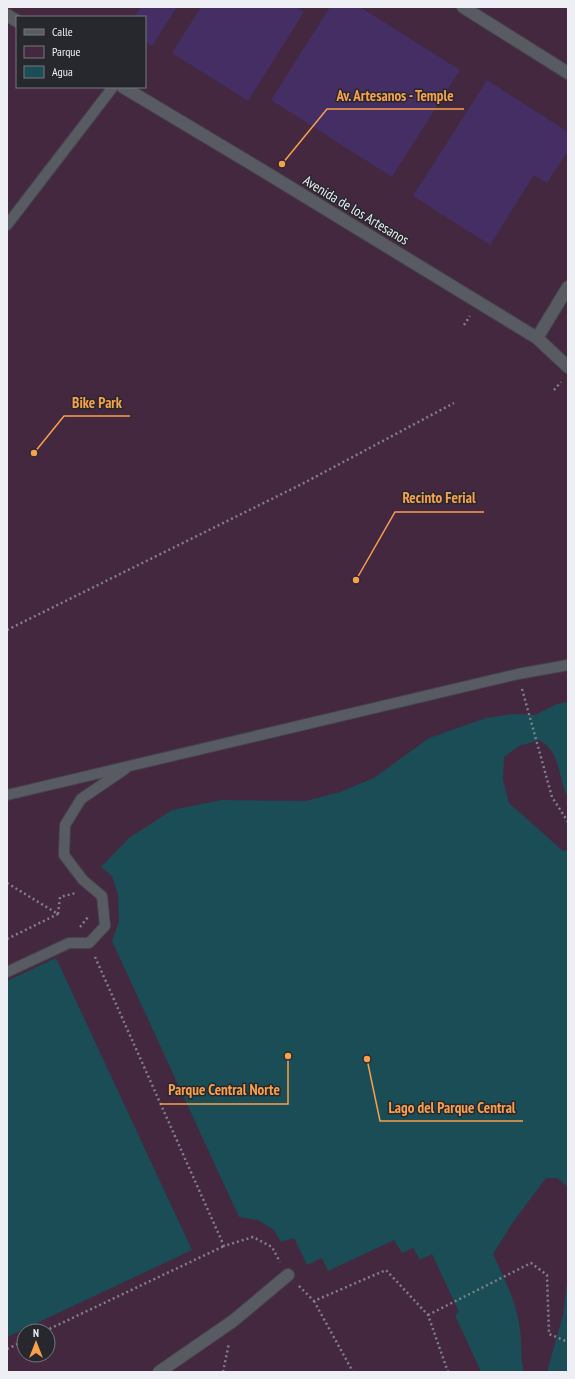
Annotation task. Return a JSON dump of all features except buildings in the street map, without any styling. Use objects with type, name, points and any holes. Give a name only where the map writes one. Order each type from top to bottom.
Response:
[{"type":"street","points":[[463,7],[568,73]]},
{"type":"street","points":[[7,15],[16,20]]},
{"type":"street","name":"Avenida de los Artesanos","points":[[125,88],[537,338],[568,367]]},
{"type":"street","points":[[537,338],[568,287]]},
{"type":"street","points":[[159,1372],[233,1321],[288,1275]]},
{"type":"lane","points":[[7,225],[112,88]]},
{"type":"lane","points":[[7,795],[518,674],[568,665]]},
{"type":"lane","points":[[7,972],[68,943],[89,943],[105,926],[102,896],[83,880],[64,855],[65,825],[81,799],[130,766]]},
{"type":"path","points":[[7,630],[302,484],[454,402]]},
{"type":"path","points":[[518,674],[552,797],[568,822]]},
{"type":"path","points":[[7,883],[58,914]]},
{"type":"path","points":[[58,914],[60,897],[76,893]]},
{"type":"path","points":[[68,943],[88,917],[88,910]]},
{"type":"path","points":[[7,939],[58,914]]},
{"type":"path","points":[[89,943],[224,1246]]},
{"type":"path","points":[[56,1326],[224,1246],[253,1237],[272,1247],[288,1275],[314,1301],[353,1372]]},
{"type":"path","points":[[428,1315],[531,1263],[547,1275],[549,1334],[568,1342]]},
{"type":"path","points":[[314,1301],[386,1270],[428,1315],[448,1372]]},
{"type":"path","points":[[223,1372],[233,1321]]},
{"type":"green space","points":[[7,7],[568,7],[568,1372],[7,1372]]},
{"type":"water","points":[[568,702],[568,797],[553,753],[539,740],[519,746],[504,757],[503,780],[509,803],[563,851],[568,850],[568,1372],[547,1372],[563,1315],[567,1281],[567,1186],[557,1178],[546,1178],[513,1222],[493,1254],[510,1291],[516,1309],[520,1329],[524,1372],[481,1372],[455,1315],[459,1312],[432,1254],[420,1260],[413,1248],[402,1253],[394,1240],[328,1271],[322,1258],[307,1265],[294,1238],[281,1242],[274,1230],[258,1220],[239,1217],[112,941],[119,922],[118,895],[112,876],[101,867],[129,838],[172,810],[221,800],[306,801],[340,792],[374,778],[429,738],[486,718],[512,714],[535,715],[557,704]]},
{"type":"water","points":[[56,958],[192,1250],[37,1323],[16,1323],[16,1333],[7,1337],[7,981]]},
{"type":"place","name":"Av. Artesanos - Temple","points":[[282,164]]},
{"type":"place","name":"Bike Park","points":[[34,453]]},
{"type":"place","name":"Recinto Ferial","points":[[356,580]]},
{"type":"place","name":"Parque Central Norte","points":[[288,1056]]},
{"type":"place","name":"Lago del Parque Central","points":[[367,1059]]}]
